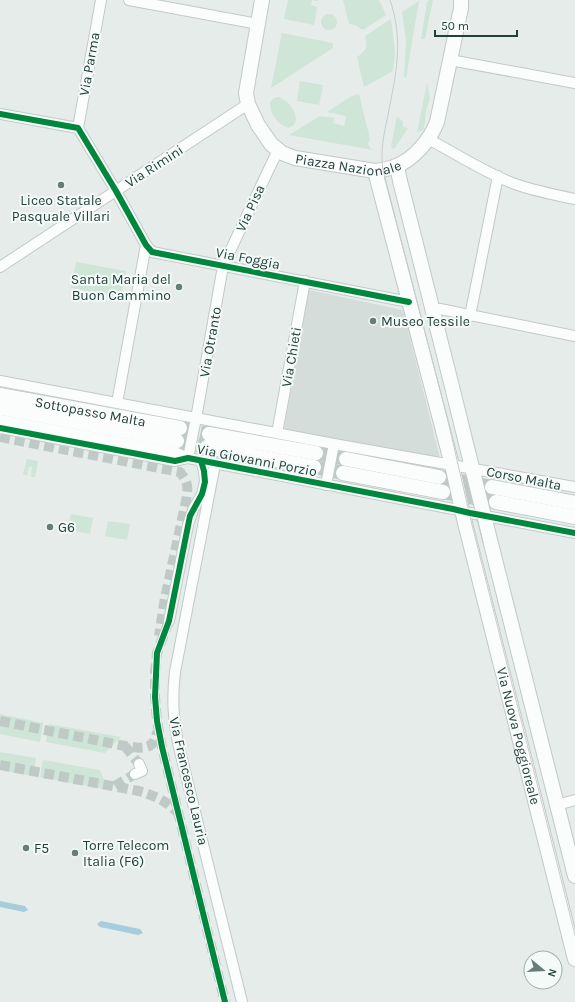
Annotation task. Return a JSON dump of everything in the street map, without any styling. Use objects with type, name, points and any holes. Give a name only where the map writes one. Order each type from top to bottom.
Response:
[{"type":"main road","name":"Piazza Nazionale","points":[[262,0],[246,93],[248,104],[258,125],[271,144],[282,153],[295,158],[375,171],[386,170],[397,166],[413,156],[428,140],[435,128],[461,0]]},
{"type":"main road","points":[[397,166],[472,468]]},
{"type":"main road","points":[[375,171],[452,465]]},
{"type":"main road","name":"Sottopasso Malta","points":[[0,395],[179,435],[0,408]]},
{"type":"main road","points":[[208,440],[315,460]]},
{"type":"main road","name":"Via Nuova Poggioreale","points":[[452,465],[575,959]]},
{"type":"main road","points":[[439,477],[344,466],[443,492]]},
{"type":"main road","name":"Via Nuova Poggioreale","points":[[472,468],[575,876]]},
{"type":"main road","points":[[492,487],[575,503]]},
{"type":"main road","points":[[496,502],[575,517]]},
{"type":"street","name":"Via Parma","points":[[78,128],[101,0]]},
{"type":"street","points":[[129,0],[258,24]]},
{"type":"street","points":[[450,60],[575,83]]},
{"type":"street","name":"Via Rimini","points":[[0,267],[248,104]]},
{"type":"street","points":[[0,114],[78,128],[146,245],[117,403]]},
{"type":"street","points":[[428,140],[498,176],[526,188],[575,199]]},
{"type":"street","name":"Via Pisa","points":[[223,266],[278,150]]},
{"type":"street","points":[[470,316],[498,176]]},
{"type":"street","name":"Via Foggia","points":[[146,245],[152,252],[409,302]]},
{"type":"street","name":"Via Otranto","points":[[188,458],[223,266]]},
{"type":"street","name":"Via Chieti","points":[[277,433],[305,281]]},
{"type":"street","points":[[432,309],[575,336]]},
{"type":"street","points":[[0,381],[452,465]]},
{"type":"street","points":[[0,420],[177,453],[188,458]]},
{"type":"street","name":"Via Giovanni Porzio","points":[[0,428],[175,461],[188,458],[484,516]]},
{"type":"street","points":[[326,486],[334,444]]},
{"type":"street","points":[[169,621],[190,516],[202,505],[202,494],[205,482],[201,461]]},
{"type":"street","name":"Via Francesco Lauria","points":[[215,464],[202,505],[173,690],[173,705],[178,743],[242,1002]]},
{"type":"street","name":"Corso Malta","points":[[452,465],[575,487]]},
{"type":"street","points":[[484,516],[575,533]]},
{"type":"street","points":[[135,774],[142,771],[139,764]]},
{"type":"street","points":[[557,804],[575,800]]},
{"type":"shaded area","points":[[309,290],[403,310],[440,458],[284,429]]},
{"type":"green space","points":[[288,0],[312,0],[311,5],[317,7],[314,25],[284,19]]},
{"type":"green space","points":[[343,0],[379,0],[386,15],[363,30],[355,25],[349,24]]},
{"type":"green space","points":[[429,0],[433,0],[425,39],[421,39],[427,2]]},
{"type":"green space","points":[[419,1],[406,78],[404,77],[406,41],[402,12]]},
{"type":"green space","points":[[326,14],[332,14],[337,19],[335,28],[332,30],[326,30],[321,25],[321,19]]},
{"type":"green space","points":[[391,19],[395,52],[393,71],[364,87],[357,57],[366,48],[365,36]]},
{"type":"green space","points":[[282,33],[333,43],[333,48],[271,88]]},
{"type":"green space","points":[[300,81],[323,85],[319,105],[297,101]]},
{"type":"green space","points":[[427,83],[430,99],[426,110],[425,124],[423,130],[417,132]]},
{"type":"green space","points":[[359,94],[370,139],[368,144],[373,150],[289,135],[320,116],[334,118],[333,123],[344,126],[346,116],[327,112],[350,97]]},
{"type":"green space","points":[[279,97],[290,106],[296,115],[294,125],[288,128],[277,121],[271,111],[270,102],[274,98]]},
{"type":"green space","points":[[397,116],[403,122],[403,127],[408,128],[394,149],[391,147]]},
{"type":"green space","points":[[76,262],[126,271],[121,297],[71,288]]},
{"type":"green space","points":[[27,459],[38,461],[35,477],[31,477],[32,467],[29,467],[27,476],[23,474]]},
{"type":"green space","points":[[71,514],[93,518],[90,534],[68,530]]},
{"type":"green space","points":[[108,521],[130,524],[127,540],[105,536]]},
{"type":"green space","points":[[0,714],[43,723],[40,742],[0,734]]},
{"type":"green space","points":[[49,724],[121,737],[105,753],[46,742]]},
{"type":"green space","points":[[0,752],[36,758],[33,776],[0,770]]},
{"type":"green space","points":[[43,760],[100,770],[108,790],[40,777]]},
{"type":"water","points":[[0,901],[25,906],[28,910],[24,912],[0,907]]},
{"type":"water","points":[[101,921],[140,929],[143,933],[138,935],[100,927],[97,924]]},
{"type":"tunnel","points":[[180,428],[209,434]]},
{"type":"tunnel","points":[[0,437],[180,472],[186,482],[187,496],[165,598],[159,636]]},
{"type":"tunnel","points":[[177,441],[207,447]]},
{"type":"tunnel","points":[[316,453],[346,459]]},
{"type":"tunnel","points":[[314,467],[343,473]]},
{"type":"tunnel","points":[[439,477],[492,487]]},
{"type":"tunnel","points":[[443,492],[496,502]]},
{"type":"tunnel","points":[[169,621],[157,653],[155,672],[157,721],[162,747],[225,1002]]},
{"type":"tunnel","points":[[0,721],[141,748],[150,746],[156,738],[157,731]]},
{"type":"tunnel","points":[[125,746],[139,764]]},
{"type":"tunnel","points":[[0,765],[139,791],[160,799],[177,812]]},
{"type":"tunnel","points":[[115,786],[135,774]]},
{"type":"tram line","points":[[390,0],[397,30],[398,44],[394,86],[383,142],[383,170],[448,421],[472,525],[575,935]]},
{"type":"tram line","points":[[475,509],[483,542]]},
{"type":"cycle path","points":[[0,114],[78,128],[146,245],[152,252],[409,302]]},
{"type":"cycle path","points":[[0,428],[175,461],[188,458],[575,533]]},
{"type":"cycle path","points":[[201,461],[205,482],[202,494],[190,516],[169,621],[157,653],[155,697],[157,721],[162,747],[225,1002]]},
{"type":"place","name":"Liceo Statale Pasquale Villari","points":[[61,185]]},
{"type":"place","name":"Santa Maria del Buon Cammino","points":[[179,287]]},
{"type":"place","name":"Museo Tessile","points":[[373,321]]},
{"type":"place","name":"G6","points":[[50,527]]},
{"type":"place","name":"F5","points":[[26,848]]},
{"type":"place","name":"Torre Telecom Italia (F6)","points":[[75,853]]}]
